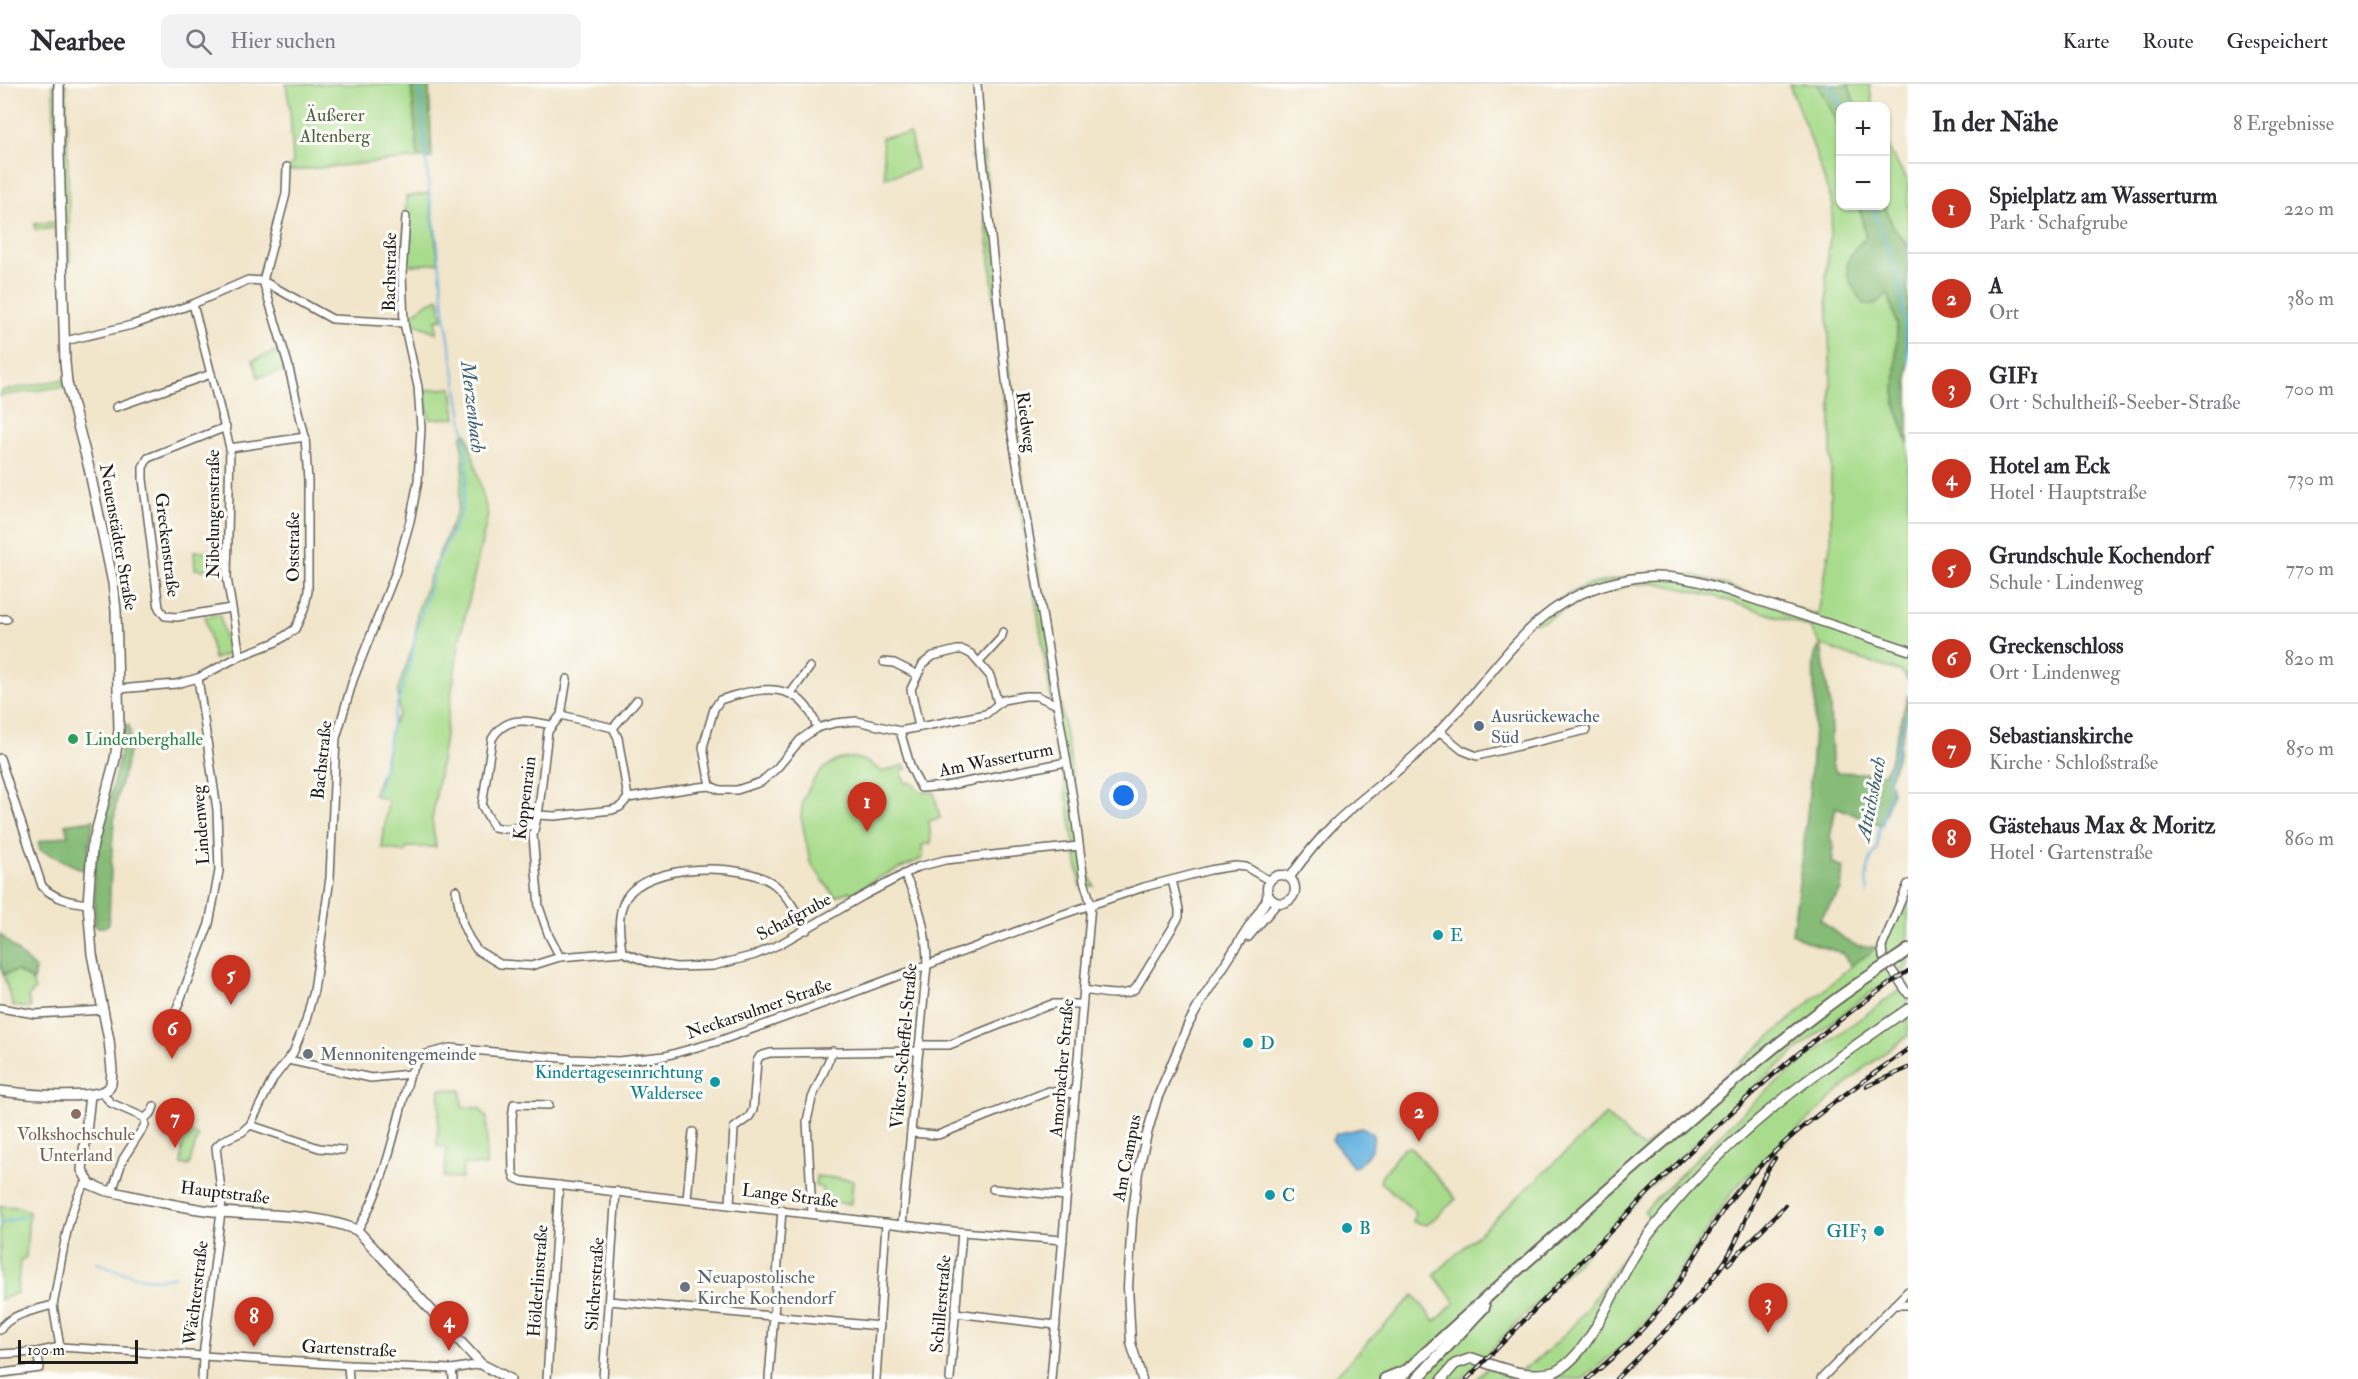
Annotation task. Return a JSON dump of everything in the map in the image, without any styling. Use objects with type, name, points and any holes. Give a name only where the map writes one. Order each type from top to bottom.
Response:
[{"type":"highway","points":[[1398,1379],[1502,1284],[1769,1050],[1832,1001],[1908,950]]},
{"type":"highway","points":[[1417,1379],[1476,1318],[1502,1284]]},
{"type":"highway","points":[[1385,1379],[1408,1370]]},
{"type":"main road","name":"Neuenstädter Straße","points":[[59,84],[58,151],[67,383],[89,468],[113,583],[119,689],[117,748],[92,848],[88,904],[92,954],[104,1010],[112,1070],[111,1084],[102,1093]]},
{"type":"main road","points":[[1442,1379],[1455,1364],[1472,1358],[1519,1377],[1557,1376],[1576,1357],[1633,1258],[1655,1226],[1704,1170],[1749,1126],[1800,1085],[1908,1009]]},
{"type":"main road","points":[[0,1091],[24,1094],[90,1095],[102,1093]]},
{"type":"main road","points":[[88,1181],[82,1170],[90,1095]]},
{"type":"main road","name":"Hauptstraße","points":[[88,1181],[95,1187],[112,1192],[221,1212],[322,1220],[357,1230]]},
{"type":"main road","points":[[357,1230],[481,1364],[510,1379]]},
{"type":"street","name":"Riedweg","points":[[977,84],[1011,428],[1066,762]]},
{"type":"street","points":[[263,281],[286,194],[287,167]]},
{"type":"street","name":"Bachstraße","points":[[250,1125],[273,1079],[298,1042],[310,1008],[327,907],[336,738],[353,680],[395,574],[410,521],[418,481],[421,438],[418,387],[404,323],[402,275],[406,217]]},
{"type":"street","points":[[64,341],[132,325],[193,304],[248,280],[263,281],[332,319],[404,323]]},
{"type":"street","name":"Oststraße","points":[[119,689],[176,684],[198,678],[240,656],[276,642],[295,629],[304,610],[308,591],[308,481],[305,437],[288,364],[263,281]]},
{"type":"street","name":"Nibelungenstraße","points":[[193,304],[230,448],[227,578],[240,656]]},
{"type":"street","points":[[116,407],[211,374]]},
{"type":"street","name":"Greckenstraße","points":[[226,427],[148,458],[143,467],[143,479],[159,608],[165,616],[177,617],[231,608]]},
{"type":"street","points":[[230,448],[305,437]]},
{"type":"street","points":[[1290,878],[1312,847],[1333,825],[1417,754],[1512,647],[1544,615],[1571,597],[1587,590],[1629,579],[1663,577],[1704,583],[1908,650]]},
{"type":"street","points":[[979,662],[1001,638],[1003,632]]},
{"type":"street","points":[[919,727],[911,689],[916,674],[928,658],[957,650],[971,654],[990,676],[993,694],[998,703]]},
{"type":"street","points":[[884,662],[894,663],[916,674]]},
{"type":"street","points":[[791,693],[806,676],[810,667]]},
{"type":"street","name":"Lindenweg","points":[[166,1032],[174,1016],[189,966],[209,924],[216,898],[220,863],[217,810],[198,678]]},
{"type":"street","points":[[534,825],[505,829],[494,827],[486,815],[482,806],[492,739],[496,732],[507,723],[523,719],[551,725],[561,715],[567,679]]},
{"type":"street","points":[[710,786],[703,747],[717,703],[732,696],[772,690],[791,693],[805,704],[817,728]]},
{"type":"street","points":[[537,815],[555,816],[612,810],[620,807],[628,798],[710,786],[720,790],[737,790],[761,782],[777,768],[801,739],[817,728],[835,723],[857,721],[900,731],[986,714],[1003,700],[1025,696],[1037,696],[1055,704]]},
{"type":"street","points":[[613,728],[637,700]]},
{"type":"street","points":[[561,715],[613,728],[618,738],[628,798]]},
{"type":"street","name":"Koppenrain","points":[[551,725],[548,731],[533,839],[539,907],[549,936],[560,957]]},
{"type":"street","points":[[1439,731],[1466,753],[1477,756],[1586,730]]},
{"type":"street","name":"Am Wasserturm","points":[[900,731],[911,768],[921,788],[946,786],[1066,762]]},
{"type":"street","points":[[0,758],[42,886],[47,892],[63,900],[88,904]]},
{"type":"street","name":"Amorbacher Straße","points":[[1051,1379],[1091,904],[1084,881],[1066,762]]},
{"type":"street","name":"Schafgrube","points":[[456,890],[469,938],[477,950],[500,964],[531,966],[560,957],[622,952],[648,962],[676,967],[713,966],[755,955],[807,930],[863,896],[918,867],[945,860],[1078,846]]},
{"type":"street","name":"Neckarsulmer Straße","points":[[357,1230],[366,1216],[377,1189],[410,1074],[426,1054],[450,1048],[586,1060],[618,1061],[664,1056],[719,1041],[1091,904],[1172,880],[1235,866],[1245,867],[1270,881]]},
{"type":"street","points":[[622,952],[619,922],[621,909],[627,896],[642,883],[673,873],[698,869],[742,871],[758,875],[775,885],[791,903],[807,930]]},
{"type":"street","name":"Viktor-Scheffel-Straße","points":[[902,1225],[927,965],[924,923],[916,896],[904,874]]},
{"type":"street","points":[[1281,875],[1290,878],[1296,887],[1295,895],[1287,903],[1277,903],[1268,893],[1270,881],[1281,875]]},
{"type":"street","points":[[1084,990],[1123,993],[1132,992],[1136,988],[1177,922],[1179,909],[1172,880]]},
{"type":"street","points":[[1908,884],[1882,947],[1883,957],[1908,994]]},
{"type":"street","name":"Am Campus","points":[[1142,1379],[1131,1343],[1128,1287],[1132,1220],[1140,1162],[1156,1099],[1181,1040],[1203,998],[1229,961],[1266,901],[1268,893]]},
{"type":"street","name":"Am Campus","points":[[1229,961],[1277,903]]},
{"type":"street","points":[[730,1204],[734,1128],[749,1117],[753,1110],[757,1061],[760,1056],[770,1053],[949,1045],[1053,1004],[1082,1005]]},
{"type":"street","points":[[0,1008],[35,1014],[104,1010]]},
{"type":"street","points":[[812,1213],[807,1121],[809,1107],[832,1051]]},
{"type":"street","points":[[288,1060],[371,1077],[410,1074]]},
{"type":"street","points":[[911,1133],[938,1135],[1049,1091],[1074,1094]]},
{"type":"street","points":[[102,1093],[111,1103],[145,1118]]},
{"type":"street","name":"Lange Straße","points":[[549,1104],[514,1104],[513,1172],[516,1178],[962,1232],[1063,1240]]},
{"type":"street","points":[[112,1192],[123,1159],[145,1125],[145,1118],[152,1112],[154,1106]]},
{"type":"street","points":[[221,1212],[216,1147],[226,1138],[242,1132],[250,1125],[319,1148],[342,1150]]},
{"type":"street","points":[[687,1199],[693,1132]]},
{"type":"street","points":[[60,1347],[53,1305],[70,1220],[81,1187],[88,1181]]},
{"type":"street","name":"Hölderlinstraße","points":[[547,1379],[559,1185]]},
{"type":"street","points":[[993,1189],[1066,1196]]},
{"type":"street","name":"Silcherstraße","points":[[603,1379],[616,1191]]},
{"type":"street","points":[[769,1379],[782,1210]]},
{"type":"street","name":"Wächterstraße","points":[[202,1379],[221,1212]]},
{"type":"street","points":[[876,1379],[886,1223]]},
{"type":"street","name":"Schillerstraße","points":[[950,1379],[962,1232]]},
{"type":"street","points":[[1821,1379],[1908,1291]]},
{"type":"street","points":[[609,1301],[880,1326]]},
{"type":"street","points":[[0,1330],[3,1325],[17,1316],[53,1305]]},
{"type":"street","points":[[1894,1305],[1908,1305]]},
{"type":"street","points":[[955,1313],[1056,1324]]},
{"type":"street","name":"Gartenstraße","points":[[0,1354],[37,1352],[60,1347],[348,1365],[452,1369],[481,1364]]},
{"type":"street","points":[[2,1373],[40,1368],[37,1352]]},
{"type":"street","points":[[348,1365],[349,1379]]},
{"type":"street","points":[[452,1369],[453,1379]]},
{"type":"green space","points":[[53,84],[66,84],[70,263],[58,269],[56,228],[35,230],[35,224],[57,222]]},
{"type":"green space","name":"Äußerer Altenberg","points":[[286,84],[411,84],[418,158],[287,171],[293,162],[290,108]]},
{"type":"green space","points":[[411,84],[429,84],[432,158],[418,158]]},
{"type":"green space","points":[[1789,84],[1817,84],[1836,120],[1836,210],[1860,210],[1866,237],[1858,245],[1888,292],[1897,324],[1895,403],[1908,444],[1908,680],[1902,672],[1821,645],[1809,627],[1710,595],[1657,583],[1631,585],[1588,598],[1545,621],[1533,623],[1547,606],[1584,586],[1641,574],[1694,575],[1818,615],[1831,540],[1831,380],[1826,274],[1833,206]]},
{"type":"green space","points":[[1817,84],[1848,84],[1855,102],[1836,102],[1836,120]]},
{"type":"green space","points":[[1848,84],[1869,84],[1872,102],[1855,102]]},
{"type":"green space","points":[[910,134],[917,169],[885,178],[882,137]]},
{"type":"green space","points":[[1890,149],[1908,181],[1908,246],[1893,227],[1887,210],[1890,210]]},
{"type":"green space","points":[[984,153],[1014,423],[1088,871],[1094,886],[1081,887],[1007,421],[980,164],[971,157]]},
{"type":"green space","points":[[429,193],[439,263],[403,266],[406,197]]},
{"type":"green space","points":[[1860,210],[1887,210],[1893,227],[1908,246],[1908,444],[1895,403],[1897,324],[1888,293],[1875,303],[1864,305],[1847,273],[1849,259],[1866,237]]},
{"type":"green space","points":[[439,298],[443,319],[436,320],[437,333],[406,320],[427,303]]},
{"type":"green space","points":[[279,350],[285,371],[258,377],[253,360]]},
{"type":"green space","points":[[65,379],[67,386],[0,396],[0,391]]},
{"type":"green space","points":[[452,388],[456,418],[429,419],[425,390]]},
{"type":"green space","points":[[467,433],[488,515],[460,638],[432,820],[436,847],[407,847],[405,852],[382,848],[388,800],[373,795],[385,764],[391,728],[399,714],[398,689],[415,640],[417,613],[458,509],[463,471],[462,435]]},
{"type":"green space","points":[[194,551],[223,552],[222,571],[195,569]]},
{"type":"green space","points":[[220,615],[228,654],[214,659],[205,617]]},
{"type":"green space","points":[[1821,645],[1830,707],[1832,763],[1836,772],[1883,774],[1890,762],[1908,694],[1908,711],[1889,780],[1892,792],[1882,825],[1836,807],[1830,837],[1834,847],[1832,862],[1843,868],[1841,890],[1820,919],[1840,936],[1854,944],[1879,946],[1851,966],[1842,953],[1807,942],[1792,933],[1812,763],[1815,706],[1814,664],[1817,649]]},
{"type":"green space","points":[[126,725],[129,725],[130,747],[116,801],[109,924],[99,927],[95,926],[94,869]]},
{"type":"green space","points":[[852,758],[868,762],[882,772],[904,765],[907,769],[901,770],[905,783],[910,782],[922,792],[934,792],[940,818],[929,821],[931,843],[922,845],[923,858],[876,879],[852,894],[849,891],[835,897],[810,862],[801,816],[803,800],[813,781],[823,769],[839,759]]},
{"type":"green space","points":[[94,820],[85,871],[40,850],[38,842],[68,835],[65,824]]},
{"type":"green space","points":[[1908,888],[1908,967],[1832,1021],[1761,1081],[1660,1178],[1462,1379],[1332,1379],[1414,1295],[1435,1322],[1455,1302],[1434,1275],[1606,1115],[1643,1148],[1851,966],[1879,946]]},
{"type":"green space","points":[[0,934],[35,969],[33,983],[17,971],[3,974],[0,963]]},
{"type":"green space","points":[[17,971],[32,980],[35,990],[28,997],[31,1008],[13,1006],[3,974]]},
{"type":"green space","points":[[1908,984],[1908,1036],[1863,1069],[1735,1188],[1646,1321],[1621,1347],[1583,1379],[1477,1379],[1490,1365],[1520,1371],[1541,1357],[1577,1321],[1607,1280],[1649,1217],[1644,1211],[1747,1108],[1810,1055]]},
{"type":"green space","points":[[440,1089],[461,1090],[462,1107],[479,1108],[487,1118],[486,1166],[463,1164],[462,1179],[444,1177],[447,1148],[437,1146]]},
{"type":"green space","points":[[181,1127],[198,1136],[189,1166],[181,1164],[184,1131]]},
{"type":"green space","points":[[1410,1147],[1456,1199],[1427,1225],[1413,1222],[1415,1215],[1412,1209],[1380,1182],[1403,1148]]},
{"type":"green space","points":[[816,1176],[853,1180],[851,1204],[823,1202],[822,1188],[815,1186]]},
{"type":"green space","points":[[0,1206],[19,1207],[29,1212],[26,1257],[20,1261],[17,1293],[0,1300]]},
{"type":"water","points":[[1362,1128],[1373,1135],[1373,1144],[1365,1158],[1353,1167],[1332,1140],[1336,1134]]},
{"type":"waterway","name":"Merzenbach","points":[[378,794],[394,715],[412,656],[415,635],[438,560],[461,513],[467,476],[467,448],[444,309],[437,239],[429,191],[420,84]]},
{"type":"waterway","name":"Attichsbach","points":[[1829,84],[1839,102]]},
{"type":"waterway","name":"Attichsbach","points":[[1874,210],[1900,280],[1908,362]]},
{"type":"waterway","name":"Attichsbach","points":[[1868,894],[1866,879],[1870,861],[1877,849],[1879,831],[1890,795],[1888,774],[1908,710]]},
{"type":"waterway","name":"Merzenbach","points":[[0,1224],[25,1215]]},
{"type":"waterway","name":"Merzenbach","points":[[95,1262],[144,1278],[175,1276]]},
{"type":"railway","points":[[1467,1379],[1624,1217],[1732,1112],[1788,1062],[1908,971]]},
{"type":"railway","points":[[1588,1379],[1630,1341],[1659,1310],[1720,1215],[1758,1168],[1798,1131],[1908,1049]]},
{"type":"railway","points":[[1867,1086],[1908,1068]]},
{"type":"railway","points":[[1616,1379],[1688,1308],[1714,1277],[1739,1235],[1767,1170],[1775,1158]]},
{"type":"railway","points":[[1728,1264],[1785,1206]]},
{"type":"place","name":"Ausrückewache Süd","points":[[1479,726]]},
{"type":"place","name":"Lindenberghalle","points":[[73,739]]},
{"type":"place","name":"Spielplatz am Wasserturm","points":[[867,832]]},
{"type":"place","name":"E","points":[[1438,935]]},
{"type":"place","name":"Grundschule Kochendorf","points":[[231,1005]]},
{"type":"place","name":"D","points":[[1248,1043]]},
{"type":"place","name":"Mennonitengemeinde","points":[[308,1054]]},
{"type":"place","name":"Greckenschloss","points":[[172,1059]]},
{"type":"place","name":"Kindertageseinrichtung Waldersee","points":[[715,1082]]},
{"type":"place","name":"Volkshochschule Unterland","points":[[76,1114]]},
{"type":"place","name":"A","points":[[1419,1142]]},
{"type":"place","name":"Sebastianskirche","points":[[175,1148]]},
{"type":"place","name":"C","points":[[1270,1195]]},
{"type":"place","name":"B","points":[[1347,1228]]},
{"type":"place","name":"GIF3","points":[[1879,1231]]},
{"type":"place","name":"Neuapostolische Kirche Kochendorf","points":[[685,1287]]},
{"type":"place","name":"GIF1","points":[[1768,1333]]},
{"type":"place","name":"Gästehaus Max & Moritz","points":[[254,1347]]},
{"type":"place","name":"Hotel am Eck","points":[[449,1351]]}]
